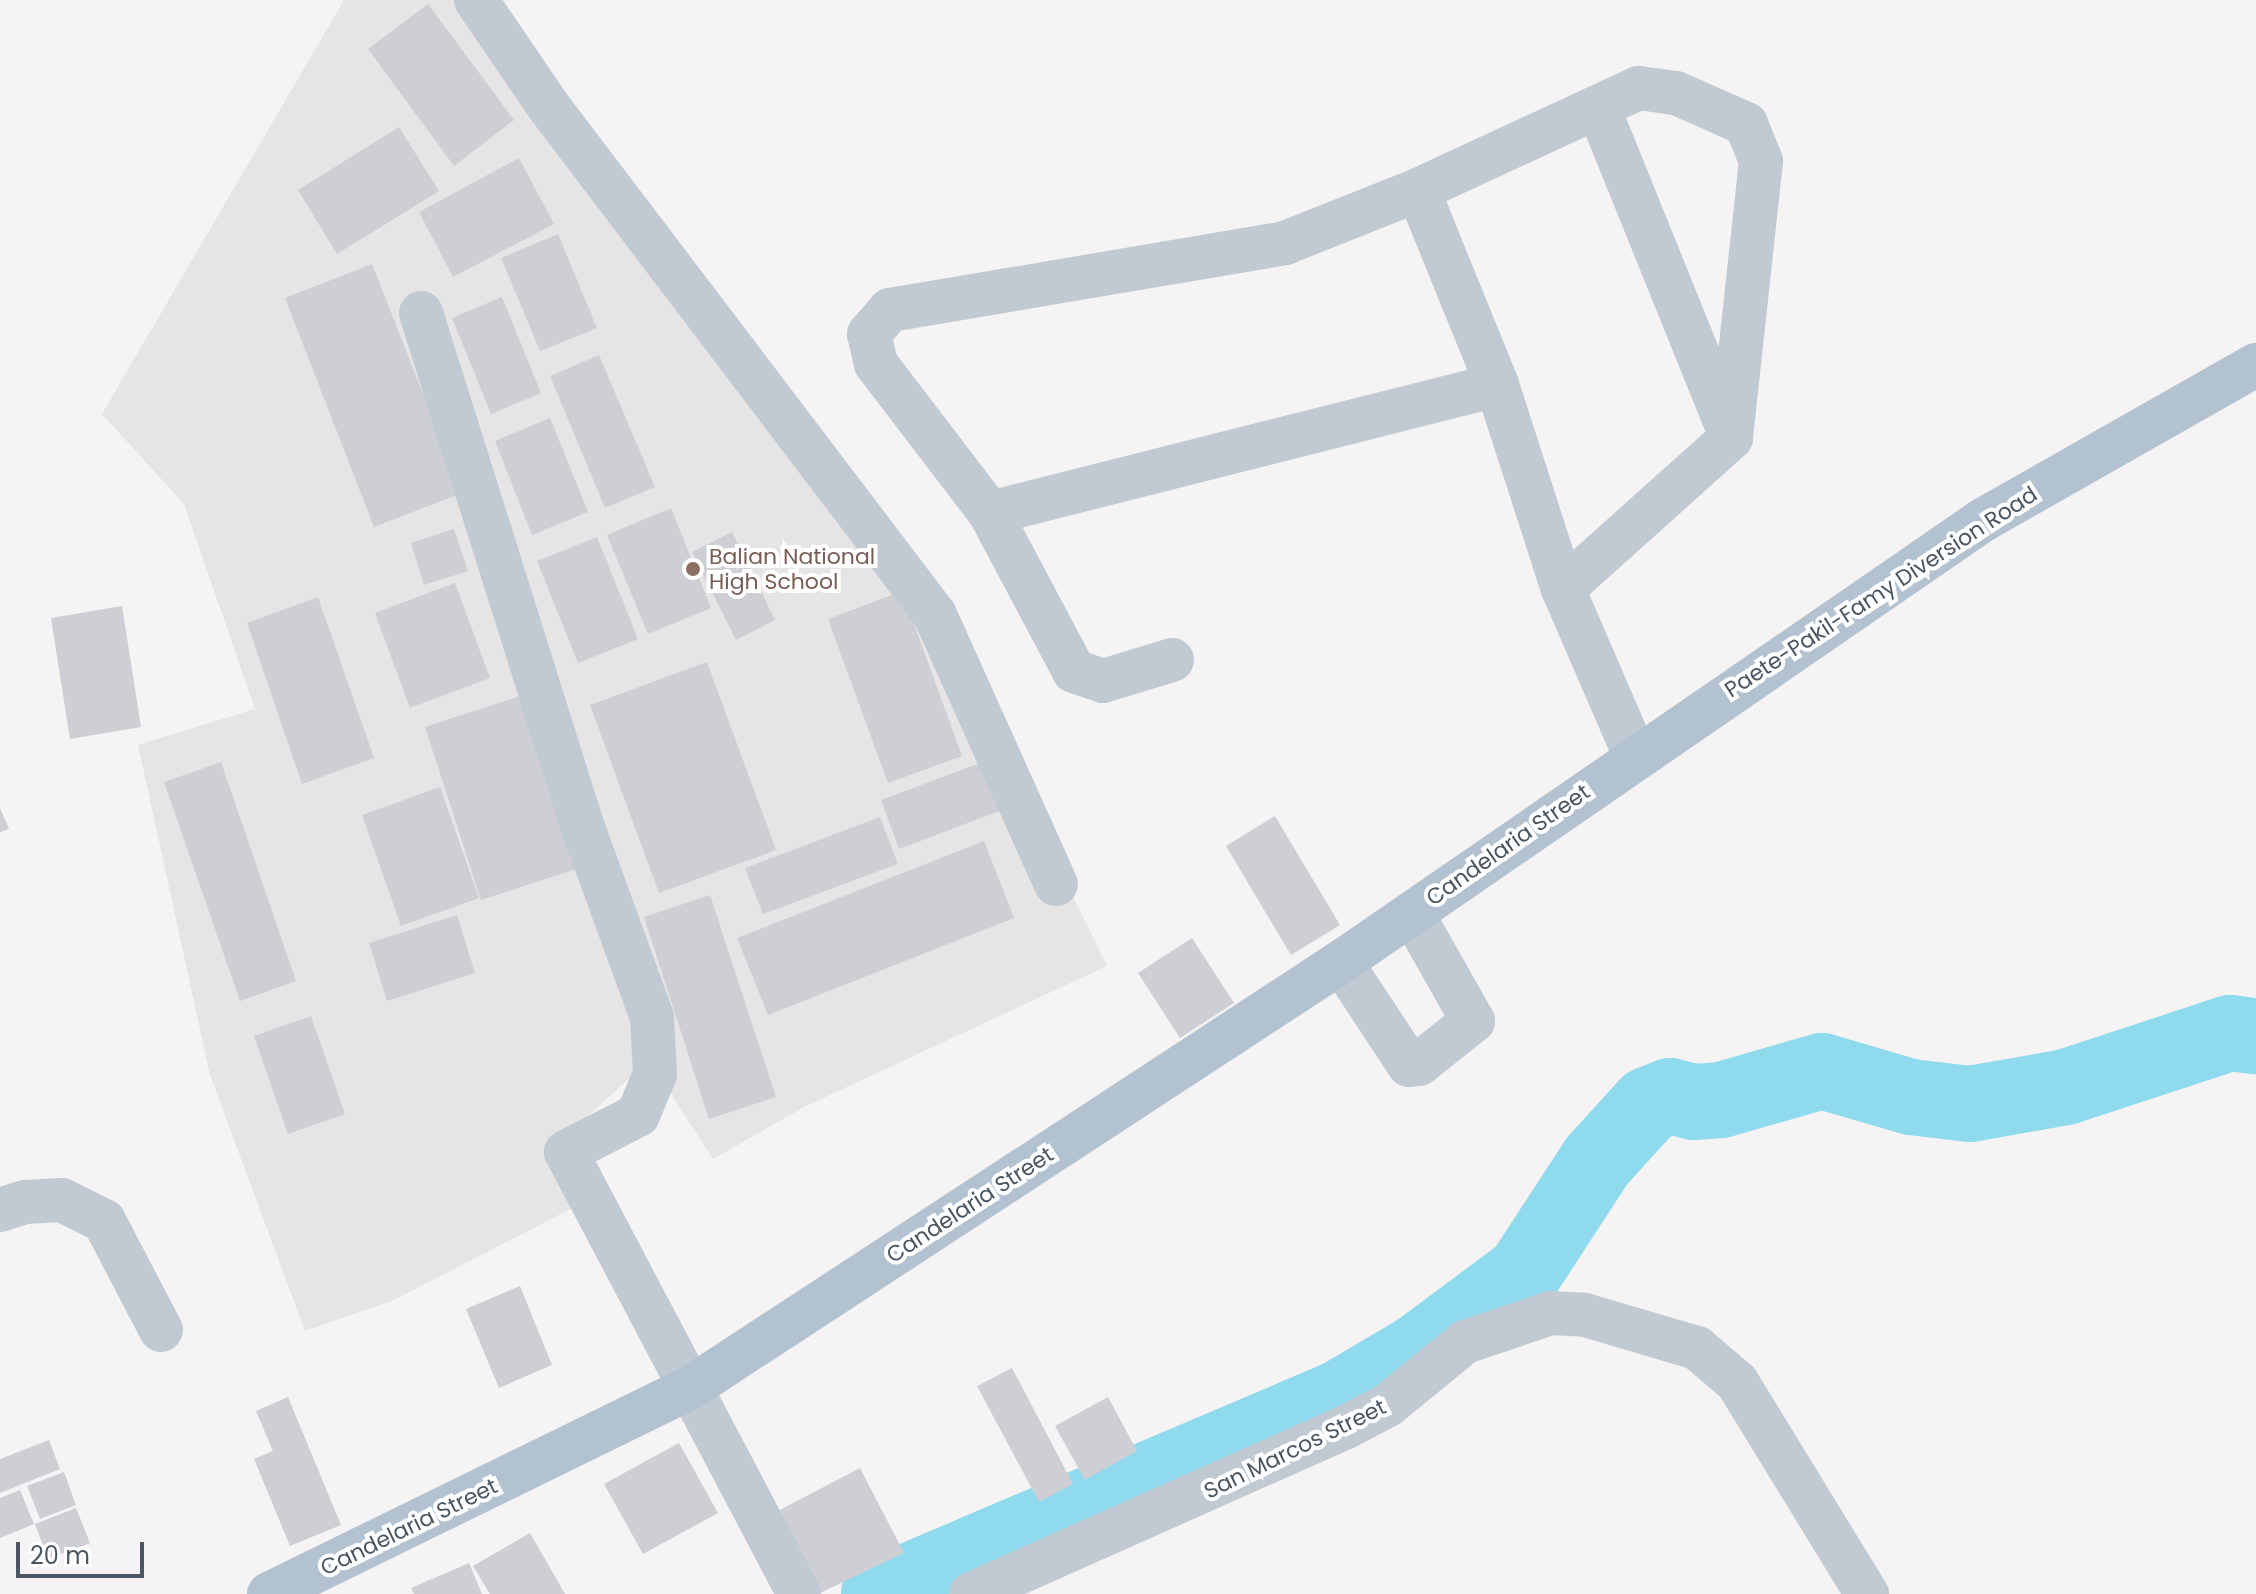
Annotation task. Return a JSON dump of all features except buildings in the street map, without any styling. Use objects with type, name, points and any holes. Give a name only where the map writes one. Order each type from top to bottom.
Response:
[{"type":"main road","name":"Paete-Pakil-Famy Diversion Road","points":[[1635,755],[1983,520],[2256,365]]},
{"type":"main road","name":"Candelaria Street","points":[[269,1594],[690,1388],[1341,962],[1635,755]]},
{"type":"street","points":[[476,0],[549,107],[935,615],[1056,884]]},
{"type":"street","points":[[1172,660],[1103,681],[1074,671],[990,513],[876,364],[869,334],[890,310],[1234,255],[1285,243],[1418,190],[1639,88],[1676,93],[1746,124],[1761,161],[1731,438],[1692,468],[1563,589]]},
{"type":"street","points":[[1598,107],[1731,438]]},
{"type":"street","points":[[1418,190],[1497,385],[1563,589],[1635,755]]},
{"type":"street","points":[[421,313],[582,825],[652,1017],[655,1074],[638,1115],[566,1152],[799,1594]]},
{"type":"street","points":[[990,513],[1497,385]]},
{"type":"street","points":[[1341,962],[1409,1065],[1419,1064],[1473,1021],[1412,913]]},
{"type":"street","points":[[0,1210],[25,1202],[62,1200],[104,1221],[161,1330]]},
{"type":"street","name":"San Marcos Street","points":[[971,1594],[1346,1427],[1388,1405],[1465,1342],[1551,1313],[1585,1315],[1697,1348],[1737,1382],[1761,1427],[1867,1594]]},
{"type":"shaded area","name":"Balian National High School","points":[[344,0],[455,0],[926,598],[1107,966],[806,1106],[713,1159],[649,1060],[558,1144],[584,1202],[394,1300],[305,1331],[210,1075],[138,745],[255,709],[184,504],[102,414]]},
{"type":"waterway","points":[[879,1594],[1340,1398],[1418,1352],[1524,1273],[1597,1161],[1648,1105],[1670,1096],[1694,1102],[1721,1100],[1822,1071],[1911,1097],[1970,1104],[2066,1087],[2230,1033],[2256,1036]]},
{"type":"place","name":"Balian National High School","points":[[693,569]]}]
